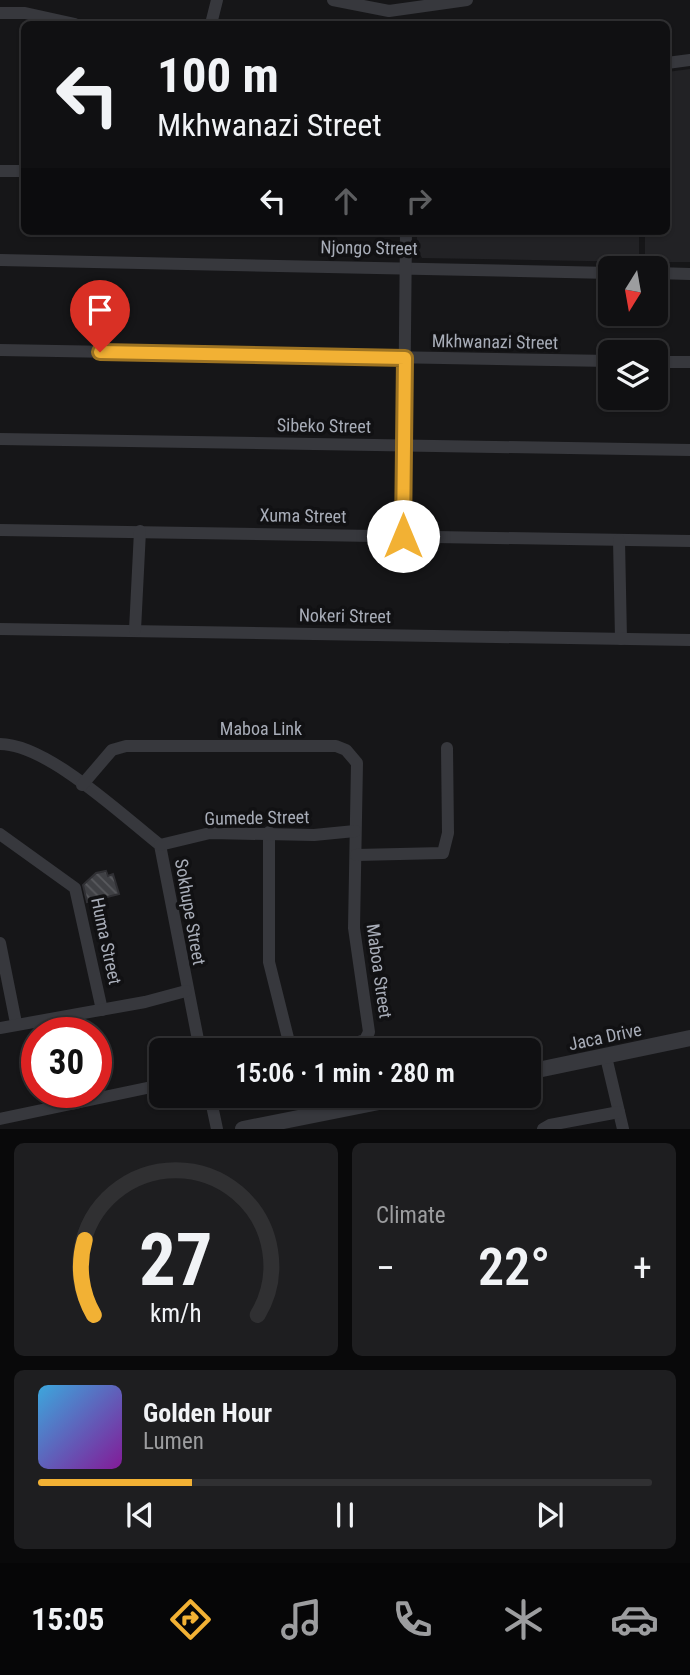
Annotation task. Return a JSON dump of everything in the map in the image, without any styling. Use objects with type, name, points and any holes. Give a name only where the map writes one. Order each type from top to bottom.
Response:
[{"type":"street","points":[[212,21],[217,0]]},
{"type":"street","points":[[333,0],[389,11],[467,0]]},
{"type":"street","points":[[0,13],[25,13],[61,21]]},
{"type":"street","points":[[670,63],[690,60]]},
{"type":"street","points":[[0,171],[21,172]]},
{"type":"street","points":[[403,536],[406,235]]},
{"type":"street","name":"Njongo Street","points":[[0,260],[407,266],[598,273]]},
{"type":"street","points":[[668,273],[690,274]]},
{"type":"street","name":"Mkhwanazi Street","points":[[0,351],[598,361]]},
{"type":"street","points":[[668,362],[690,362]]},
{"type":"street","name":"Sibeko Street","points":[[0,439],[690,450]]},
{"type":"street","name":"Xuma Street","points":[[0,530],[690,541]]},
{"type":"street","points":[[135,630],[140,531]]},
{"type":"street","points":[[620,540],[621,639]]},
{"type":"street","name":"Nokeri Street","points":[[0,629],[690,640]]},
{"type":"street","name":"Sokhupe Street","points":[[0,744],[32,750],[160,845],[197,1038]]},
{"type":"street","name":"Maboa Link","points":[[82,785],[112,750],[127,746],[336,746],[346,750],[357,764],[356,855]]},
{"type":"street","points":[[356,855],[443,853],[448,833],[447,748]]},
{"type":"street","name":"Gumede Street","points":[[160,845],[210,833],[269,832],[314,835],[355,831]]},
{"type":"street","points":[[269,832],[269,962],[288,1038]]},
{"type":"street","name":"Huma Street","points":[[0,834],[75,888],[102,1010]]},
{"type":"street","name":"Maboa Street","points":[[356,855],[354,928],[369,1032],[366,1038]]},
{"type":"street","points":[[0,943],[16,1023]]},
{"type":"street","points":[[0,1028],[16,1023],[102,1010],[186,991]]},
{"type":"street","name":"Jaca Drive","points":[[541,1070],[606,1058],[690,1038]]},
{"type":"street","points":[[606,1058],[623,1129]]},
{"type":"street","points":[[0,1119],[149,1088]]},
{"type":"street","points":[[212,1108],[216,1129]]},
{"type":"street","points":[[243,1129],[349,1108]]},
{"type":"street","points":[[543,1129],[550,1125],[619,1112]]},
{"type":"shaded area","points":[[690,69],[690,262],[668,262],[668,256],[645,256],[645,235],[670,235],[670,72]]},
{"type":"shaded area","points":[[417,235],[639,235],[639,256],[598,256],[598,261],[422,258],[417,249]]},
{"type":"building","points":[[106,871],[108,876],[113,874],[119,894],[87,902],[83,885],[96,873]]},
{"type":"route","points":[[100,352],[405,358],[403,536]]}]
